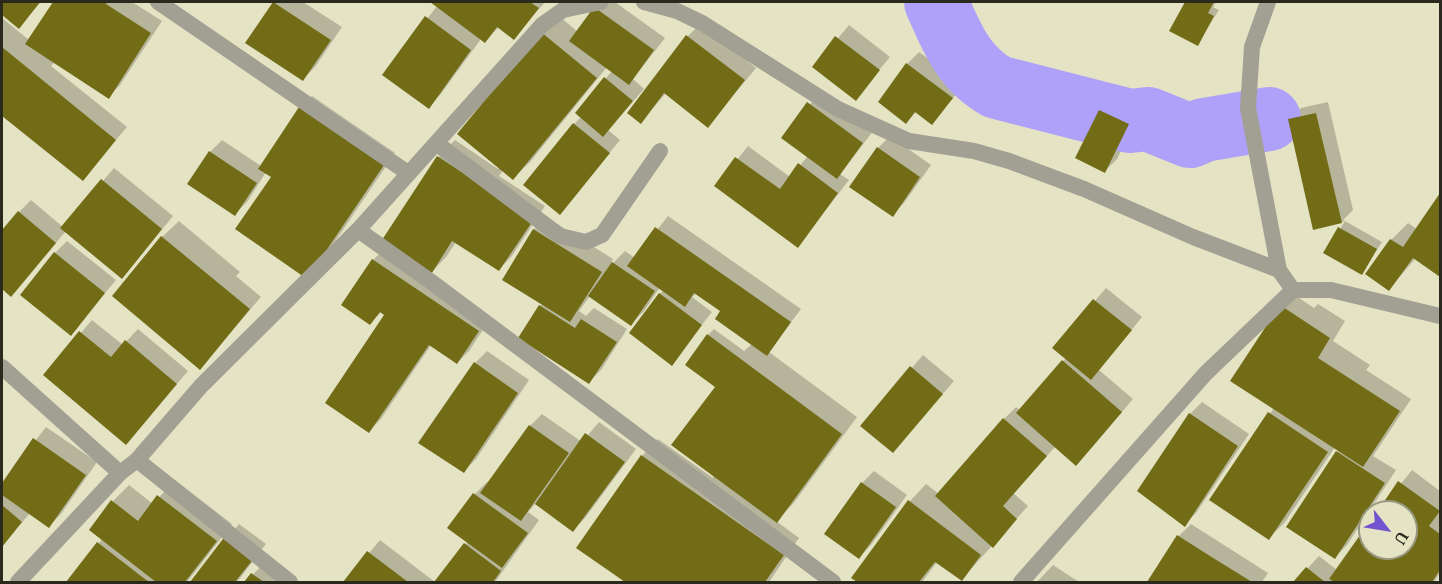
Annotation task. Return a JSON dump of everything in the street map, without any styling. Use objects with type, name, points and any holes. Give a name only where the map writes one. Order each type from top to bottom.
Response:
[{"type":"street","points":[[158,2],[408,172]]},
{"type":"street","points":[[18,582],[120,473],[137,460],[201,386],[358,230],[542,25],[564,10],[601,2]]},
{"type":"street","points":[[644,2],[677,11],[702,23],[838,109],[909,141],[974,150],[1010,162],[1084,189],[1193,237],[1279,270]]},
{"type":"street","points":[[1268,2],[1252,46],[1248,108],[1279,270],[1293,290]]},
{"type":"street","points":[[436,143],[560,236],[586,242],[602,235],[660,151]]},
{"type":"street","points":[[358,230],[430,281],[833,582]]},
{"type":"street","points":[[1021,582],[1206,373],[1293,290],[1331,290],[1440,316]]},
{"type":"street","points":[[2,368],[120,473]]},
{"type":"street","points":[[137,460],[290,582]]},
{"type":"building","points":[[2,2],[40,2],[19,29],[2,15]]},
{"type":"building","points":[[53,2],[107,2],[106,4],[151,33],[109,99],[25,44]]},
{"type":"building","points":[[273,2],[331,40],[303,81],[245,43]]},
{"type":"building","points":[[430,2],[530,2],[539,8],[514,40],[497,27],[485,43]]},
{"type":"building","points":[[1185,2],[1214,2],[1208,13],[1214,16],[1198,46],[1169,31]]},
{"type":"building","points":[[594,7],[654,50],[629,85],[569,41]]},
{"type":"building","points":[[425,16],[471,50],[429,109],[382,75]]},
{"type":"building","points":[[541,32],[597,78],[513,180],[457,134]]},
{"type":"building","points":[[686,35],[745,80],[708,128],[664,93],[641,124],[627,113]]},
{"type":"building","points":[[835,36],[880,70],[856,101],[812,67]]},
{"type":"building","points":[[2,47],[116,140],[83,181],[2,116]]},
{"type":"building","points":[[906,63],[953,98],[932,125],[915,112],[906,124],[878,102]]},
{"type":"building","points":[[604,77],[633,101],[603,137],[575,113]]},
{"type":"building","points":[[807,102],[863,143],[837,179],[781,138]]},
{"type":"building","points":[[299,107],[384,165],[307,279],[235,229],[271,177],[258,169]]},
{"type":"building","points":[[1099,110],[1129,124],[1105,173],[1075,158]]},
{"type":"building","points":[[1316,113],[1342,223],[1313,230],[1288,119]]},
{"type":"building","points":[[573,123],[610,153],[560,215],[523,185]]},
{"type":"building","points":[[877,147],[920,177],[893,217],[849,187]]},
{"type":"building","points":[[209,151],[257,183],[235,216],[187,184]]},
{"type":"building","points":[[437,156],[534,219],[499,271],[452,241],[430,276],[380,243]]},
{"type":"building","points":[[735,157],[780,189],[798,163],[838,193],[798,248],[714,186]]},
{"type":"building","points":[[101,179],[162,229],[122,279],[60,228]]},
{"type":"building","points":[[1440,193],[1440,277],[1413,258],[1389,291],[1365,274],[1390,239],[1403,247]]},
{"type":"building","points":[[18,211],[56,243],[11,297],[2,289],[2,230]]},
{"type":"building","points":[[655,227],[791,322],[767,356],[715,319],[720,311],[694,293],[685,307],[627,266]]},
{"type":"building","points":[[1338,227],[1377,249],[1362,275],[1323,253]]},
{"type":"building","points":[[533,229],[602,272],[570,322],[502,280]]},
{"type":"building","points":[[161,236],[250,309],[200,370],[112,296]]},
{"type":"building","points":[[54,252],[105,293],[71,336],[20,295]]},
{"type":"building","points":[[372,259],[479,331],[457,364],[429,345],[369,433],[325,403],[384,315],[380,312],[370,325],[341,305]]},
{"type":"building","points":[[612,262],[655,291],[631,326],[588,296]]},
{"type":"building","points":[[659,293],[702,325],[672,366],[629,333]]},
{"type":"building","points":[[1093,299],[1132,330],[1091,380],[1052,348]]},
{"type":"building","points":[[539,305],[575,328],[581,319],[617,342],[589,384],[518,338]]},
{"type":"building","points":[[1280,305],[1330,338],[1318,358],[1400,411],[1363,467],[1230,381]]},
{"type":"building","points":[[79,331],[111,357],[125,340],[177,384],[126,445],[43,375]]},
{"type":"building","points":[[707,334],[842,434],[777,523],[671,445],[715,387],[685,365]]},
{"type":"building","points":[[1062,360],[1122,412],[1076,466],[1016,413]]},
{"type":"building","points":[[474,362],[518,393],[464,473],[418,443]]},
{"type":"building","points":[[910,366],[943,394],[893,453],[860,426]]},
{"type":"building","points":[[1268,412],[1328,452],[1269,540],[1209,500]]},
{"type":"building","points":[[1189,413],[1238,446],[1185,527],[1137,491]]},
{"type":"building","points":[[1003,418],[1047,456],[1003,506],[1017,519],[993,548],[935,496]]},
{"type":"building","points":[[529,425],[569,453],[521,521],[480,493]]},
{"type":"building","points":[[585,433],[625,462],[573,532],[535,504]]},
{"type":"building","points":[[33,438],[86,475],[49,528],[2,495],[2,483]]},
{"type":"building","points":[[1336,451],[1385,483],[1374,500],[1358,500],[1358,524],[1335,559],[1286,527]]},
{"type":"building","points":[[641,455],[784,555],[765,582],[625,582],[576,548]]},
{"type":"building","points":[[1398,481],[1440,511],[1429,526],[1440,534],[1440,570],[1432,582],[1335,582],[1329,579],[1358,538],[1358,560],[1418,560],[1418,500],[1385,500]]},
{"type":"building","points":[[861,482],[896,507],[859,559],[824,534]]},
{"type":"building","points":[[473,493],[528,533],[502,568],[447,528]]},
{"type":"building","points":[[157,495],[217,541],[185,582],[156,582],[89,530],[111,500],[138,521]]},
{"type":"building","points":[[908,500],[981,555],[962,581],[935,562],[919,582],[857,582],[851,578]]},
{"type":"building","points":[[2,505],[22,522],[2,547]]},
{"type":"building","points":[[226,535],[255,557],[235,582],[190,582]]},
{"type":"building","points":[[1177,535],[1210,556],[1252,582],[1147,582]]},
{"type":"building","points":[[97,542],[141,576],[149,582],[66,582]]},
{"type":"building","points":[[464,543],[501,571],[493,582],[434,582]]},
{"type":"building","points":[[367,551],[408,582],[343,582]]},
{"type":"building","points":[[1306,567],[1325,582],[1293,582]]},
{"type":"building","points":[[251,573],[264,582],[244,582]]},
{"type":"waterway","points":[[936,2],[959,50],[975,70],[997,87],[1130,121],[1148,119],[1190,136],[1204,130],[1269,119]]}]
